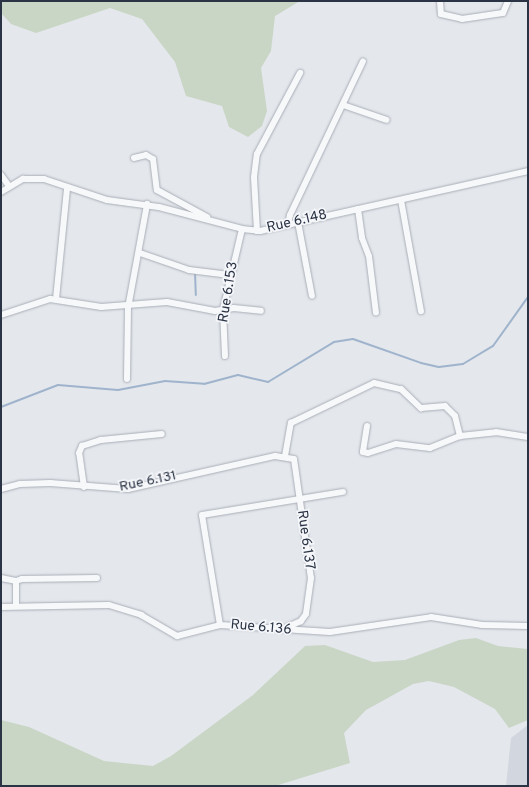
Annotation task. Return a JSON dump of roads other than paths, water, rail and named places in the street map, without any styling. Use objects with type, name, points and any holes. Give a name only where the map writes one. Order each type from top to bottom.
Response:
[{"type":"street","points":[[440,1],[441,14],[462,19],[504,13],[508,1]]},
{"type":"street","points":[[288,225],[290,215],[343,106],[363,61]]},
{"type":"street","points":[[257,231],[254,177],[257,154],[300,73]]},
{"type":"street","points":[[343,106],[387,120]]},
{"type":"street","points":[[134,158],[146,155],[152,159],[157,190],[199,209],[208,218]]},
{"type":"street","name":"Rue 6.148","points":[[1,192],[9,186],[30,178],[49,180],[67,189],[107,200],[147,204],[208,218],[242,229],[257,231],[528,171]]},
{"type":"street","points":[[1,175],[9,186]]},
{"type":"street","points":[[56,299],[67,189]]},
{"type":"street","points":[[401,200],[421,311]]},
{"type":"street","points":[[127,379],[128,308],[140,253],[147,204]]},
{"type":"street","points":[[358,209],[362,238],[369,256],[376,313]]},
{"type":"street","points":[[298,222],[312,296]]},
{"type":"street","name":"Rue 6.153","points":[[224,356],[224,310],[230,275],[242,229]]},
{"type":"street","points":[[140,253],[189,270],[230,275]]},
{"type":"street","points":[[1,314],[41,300],[56,299],[128,308],[167,302],[224,310],[261,311]]},
{"type":"street","points":[[285,456],[292,423],[374,383],[401,389],[421,408],[445,406],[455,416],[460,436]]},
{"type":"street","points":[[367,426],[363,452],[368,453],[396,444],[430,448],[460,436],[496,432],[528,437]]},
{"type":"street","points":[[84,488],[79,453],[82,446],[101,440],[162,434]]},
{"type":"street","name":"Rue 6.131","points":[[1,489],[28,484],[128,489],[285,456]]},
{"type":"street","name":"Rue 6.137","points":[[281,630],[301,621],[307,609],[310,558],[294,460],[285,456]]},
{"type":"street","points":[[220,625],[202,515],[208,512],[300,501],[343,492]]},
{"type":"street","points":[[1,578],[16,581],[32,577],[97,578]]},
{"type":"street","points":[[16,581],[16,605]]},
{"type":"street","name":"Rue 6.136","points":[[1,607],[16,605],[116,606],[177,636],[220,625],[330,632],[431,617],[482,626],[528,626]]},
{"type":"waterway","points":[[195,272],[196,295]]},
{"type":"waterway","points":[[1,407],[58,385],[118,390],[165,381],[204,384],[238,375],[268,382],[334,342],[353,339],[421,363],[439,367],[463,364],[493,346],[528,297]]}]
